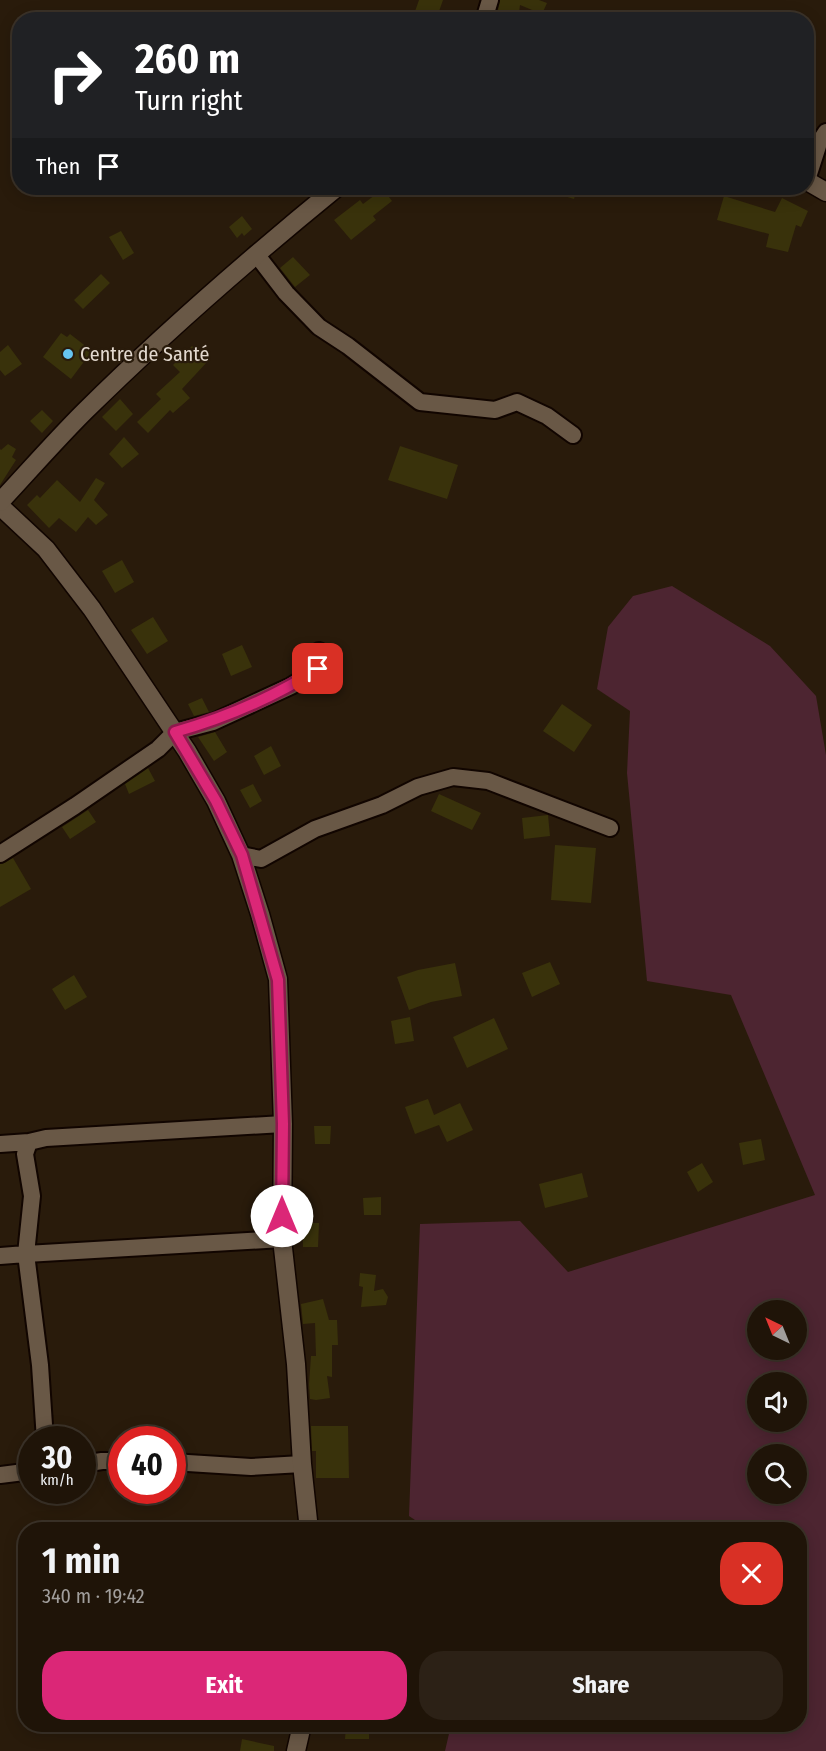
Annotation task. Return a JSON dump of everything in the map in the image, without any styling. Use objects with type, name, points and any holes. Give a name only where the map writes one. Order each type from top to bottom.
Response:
[{"type":"street","points":[[814,158],[819,143],[826,132]]},
{"type":"street","points":[[308,1522],[296,1364],[282,1239],[283,1124],[278,980],[242,855],[216,801],[175,732],[86,600],[46,549],[0,504],[83,413],[256,254],[328,195]]},
{"type":"street","points":[[256,254],[286,293],[319,327],[348,346],[420,402],[495,410],[517,402],[547,416],[573,435]]},
{"type":"street","points":[[0,854],[158,749],[175,732],[213,722],[291,686],[318,669],[322,655],[319,651]]},
{"type":"street","points":[[242,855],[261,859],[315,830],[381,806],[418,787],[453,777],[488,781],[610,828]]},
{"type":"street","points":[[0,1144],[46,1138],[283,1124]]},
{"type":"street","points":[[29,1142],[25,1154],[32,1197],[26,1254],[40,1365],[44,1426]]},
{"type":"street","points":[[0,1256],[282,1239]]},
{"type":"street","points":[[186,1463],[251,1467],[302,1464]]},
{"type":"street","points":[[0,1475],[18,1473]]},
{"type":"street","points":[[296,1751],[300,1732]]},
{"type":"shaded area","points":[[672,586],[770,646],[816,696],[826,755],[826,1751],[445,1751],[449,1732],[807,1732],[807,1522],[418,1522],[409,1516],[420,1224],[520,1221],[568,1272],[815,1195],[731,995],[647,981],[627,773],[630,711],[597,689],[608,627],[633,596]]},
{"type":"building","points":[[419,0],[443,0],[439,12],[415,12]]},
{"type":"building","points":[[500,0],[539,0],[547,3],[543,12],[520,5],[519,12],[498,12]]},
{"type":"building","points":[[375,195],[388,195],[392,201],[373,216],[376,220],[351,240],[334,220],[360,200],[363,204]]},
{"type":"building","points":[[561,195],[575,195],[574,199]]},
{"type":"building","points":[[724,196],[775,212],[782,198],[808,211],[801,227],[796,225],[788,252],[766,247],[769,234],[717,220]]},
{"type":"building","points":[[242,216],[252,229],[244,236],[242,233],[237,238],[229,227]]},
{"type":"building","points":[[121,231],[134,253],[123,260],[109,237]]},
{"type":"building","points":[[293,257],[310,275],[295,287],[280,268]]},
{"type":"building","points":[[101,274],[110,283],[83,309],[74,300]]},
{"type":"building","name":"Centre de Santé","points":[[61,333],[67,337],[70,334],[92,351],[71,379],[43,357]]},
{"type":"building","points":[[8,345],[22,364],[5,376],[0,370],[0,352]]},
{"type":"building","points":[[192,346],[208,361],[182,389],[190,398],[173,413],[170,410],[148,433],[137,422],[161,399],[156,394],[180,372],[173,365]]},
{"type":"building","points":[[120,399],[133,414],[116,431],[102,417]]},
{"type":"building","points":[[42,410],[53,421],[42,433],[30,421]]},
{"type":"building","points":[[124,437],[139,454],[122,468],[109,454]]},
{"type":"building","points":[[8,444],[16,449],[12,457],[16,460],[0,485],[0,449]]},
{"type":"building","points":[[400,446],[458,465],[447,499],[388,480]]},
{"type":"building","points":[[96,478],[105,483],[94,500],[108,515],[96,525],[88,517],[76,532],[59,518],[49,528],[27,505],[37,495],[40,498],[57,480],[80,502]]},
{"type":"building","points":[[122,560],[134,582],[115,593],[102,571]]},
{"type":"building","points":[[153,617],[168,641],[147,654],[131,630]]},
{"type":"building","points":[[242,645],[252,667],[231,676],[222,654]]},
{"type":"building","points":[[202,698],[209,712],[194,716],[188,704]]},
{"type":"building","points":[[562,704],[592,725],[574,752],[543,731]]},
{"type":"building","points":[[215,732],[227,752],[214,761],[198,737]]},
{"type":"building","points":[[271,746],[281,766],[264,775],[254,756]]},
{"type":"building","points":[[148,768],[155,781],[129,794],[125,784]]},
{"type":"building","points":[[253,784],[262,801],[250,808],[240,790]]},
{"type":"building","points":[[439,794],[481,813],[472,830],[431,811]]},
{"type":"building","points":[[88,810],[96,822],[70,839],[62,827]]},
{"type":"building","points":[[548,815],[550,836],[524,839],[522,818]]},
{"type":"building","points":[[555,845],[596,848],[591,903],[551,900]]},
{"type":"building","points":[[13,858],[31,889],[0,907],[0,864]]},
{"type":"building","points":[[550,962],[560,984],[532,997],[522,973]]},
{"type":"building","points":[[455,963],[462,996],[431,1002],[409,1010],[397,977],[418,970]]},
{"type":"building","points":[[74,975],[87,997],[65,1010],[52,989]]},
{"type":"building","points":[[410,1017],[414,1041],[395,1044],[391,1021]]},
{"type":"building","points":[[494,1018],[508,1049],[467,1068],[453,1037]]},
{"type":"building","points":[[428,1099],[434,1115],[460,1103],[473,1130],[447,1142],[439,1125],[415,1134],[405,1107]]},
{"type":"building","points":[[314,1126],[331,1126],[330,1144],[315,1144]]},
{"type":"building","points":[[761,1139],[765,1160],[743,1165],[739,1143]]},
{"type":"building","points":[[702,1163],[713,1182],[698,1192],[687,1172]]},
{"type":"building","points":[[582,1173],[588,1197],[545,1208],[539,1184]]},
{"type":"building","points":[[381,1197],[381,1215],[364,1215],[363,1198]]},
{"type":"building","points":[[302,1223],[319,1223],[318,1247],[303,1247]]},
{"type":"building","points":[[360,1273],[376,1275],[374,1291],[383,1289],[388,1297],[386,1305],[361,1307],[363,1287],[359,1286]]},
{"type":"building","points":[[323,1299],[329,1320],[337,1320],[338,1345],[332,1345],[332,1377],[327,1376],[330,1398],[316,1400],[310,1399],[309,1384],[311,1356],[316,1356],[315,1323],[303,1324],[301,1304]]},
{"type":"building","points":[[311,1426],[348,1426],[349,1478],[316,1478],[316,1451],[312,1451]]},
{"type":"building","points":[[346,1732],[369,1732],[369,1739],[345,1739]]},
{"type":"building","points":[[242,1739],[274,1746],[274,1751],[240,1751]]},
{"type":"place","name":"Centre de Santé","points":[[68,354]]},
{"type":"route","points":[[282,1216],[283,1124],[278,980],[242,855],[216,801],[175,732],[213,722],[291,686],[318,669]]}]
